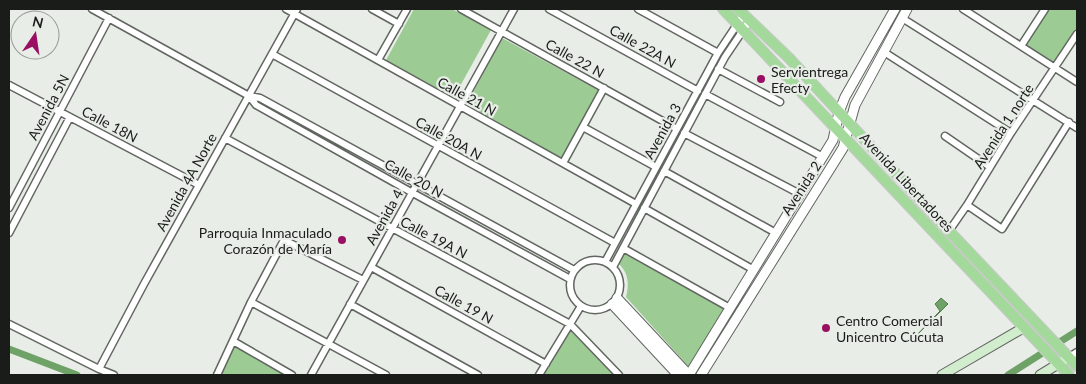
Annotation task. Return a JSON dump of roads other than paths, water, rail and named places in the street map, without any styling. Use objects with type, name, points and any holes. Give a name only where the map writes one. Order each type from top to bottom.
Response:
[{"type":"main road","name":"Avenida Libertadores","points":[[723,9],[1069,375]]},
{"type":"main road","name":"Avenida Libertadores","points":[[744,14],[850,123],[1037,323],[1070,354],[1077,366]]},
{"type":"main road","points":[[942,375],[1024,329]]},
{"type":"main road","points":[[1040,375],[1070,354]]},
{"type":"street","name":"Calle 20 N","points":[[92,9],[249,96],[260,98],[574,270]]},
{"type":"street","name":"Calle 21 N","points":[[286,9],[296,11],[378,60],[636,204]]},
{"type":"street","points":[[372,9],[399,24]]},
{"type":"street","points":[[378,60],[407,9]]},
{"type":"street","name":"Calle 22 N","points":[[461,9],[677,129]]},
{"type":"street","name":"Avenida 4","points":[[311,375],[514,9]]},
{"type":"street","name":"Calle 22A N","points":[[549,9],[698,91]]},
{"type":"street","points":[[638,9],[718,53]]},
{"type":"street","name":"Avenida 2","points":[[689,375],[833,140],[839,112],[845,97],[895,9]]},
{"type":"street","name":"Avenida 2","points":[[701,375],[843,148],[855,105],[907,9]]},
{"type":"street","points":[[963,9],[1077,82]]},
{"type":"street","points":[[1021,46],[1043,9]]},
{"type":"street","name":"Avenida 4A Norte","points":[[99,369],[296,11]]},
{"type":"street","name":"Avenida 3","points":[[613,267],[741,26],[744,14]]},
{"type":"street","name":"Avenida 5N","points":[[9,208],[108,18]]},
{"type":"street","points":[[902,18],[1034,99],[1077,128]]},
{"type":"street","name":"Avenida 3","points":[[605,262],[718,53],[741,26]]},
{"type":"street","name":"Avenida 1 norte","points":[[949,231],[1077,34]]},
{"type":"street","points":[[884,52],[1011,133]]},
{"type":"street","name":"Calle 20A N","points":[[272,54],[615,243]]},
{"type":"street","points":[[718,69],[780,102]]},
{"type":"street","name":"Calle 18N","points":[[9,85],[199,185]]},
{"type":"street","points":[[563,164],[604,88]]},
{"type":"street","points":[[705,94],[823,157]]},
{"type":"street","name":"Calle 20 N","points":[[249,96],[256,105],[570,279]]},
{"type":"street","name":"Avenida 5N","points":[[9,233],[70,117]]},
{"type":"street","points":[[967,205],[1002,229],[1069,122]]},
{"type":"street","points":[[583,127],[656,167]]},
{"type":"street","points":[[684,133],[800,194]]},
{"type":"street","points":[[945,136],[990,167]]},
{"type":"street","name":"Calle 19A N","points":[[226,138],[570,324],[619,375]]},
{"type":"street","points":[[664,171],[776,233]]},
{"type":"street","points":[[644,208],[754,270]]},
{"type":"street","points":[[217,375],[251,302],[284,240],[363,280]]},
{"type":"street","points":[[623,248],[730,308]]},
{"type":"street","points":[[588,260],[605,262],[613,267],[620,282],[620,290],[614,301],[605,308],[588,310],[580,306],[571,294],[570,279],[574,270],[588,260]]},
{"type":"street","name":"Calle 19 N","points":[[371,266],[546,364]]},
{"type":"street","points":[[614,301],[689,375]]},
{"type":"street","points":[[614,301],[678,375]]},
{"type":"street","points":[[251,302],[386,375]]},
{"type":"street","points":[[350,304],[478,375]]},
{"type":"street","points":[[539,375],[580,306]]},
{"type":"street","points":[[9,324],[114,375]]},
{"type":"street","points":[[233,341],[292,375]]},
{"type":"waterway","points":[[1008,375],[1077,331]]},
{"type":"waterway","points":[[9,349],[77,375]]},
{"type":"place","name":"Servientrega Efecty","points":[[761,79]]},
{"type":"place","name":"Parroquia Inmaculado Corazón de María","points":[[342,240]]},
{"type":"place","name":"Centro Comercial Unicentro Cúcuta","points":[[826,328]]}]
